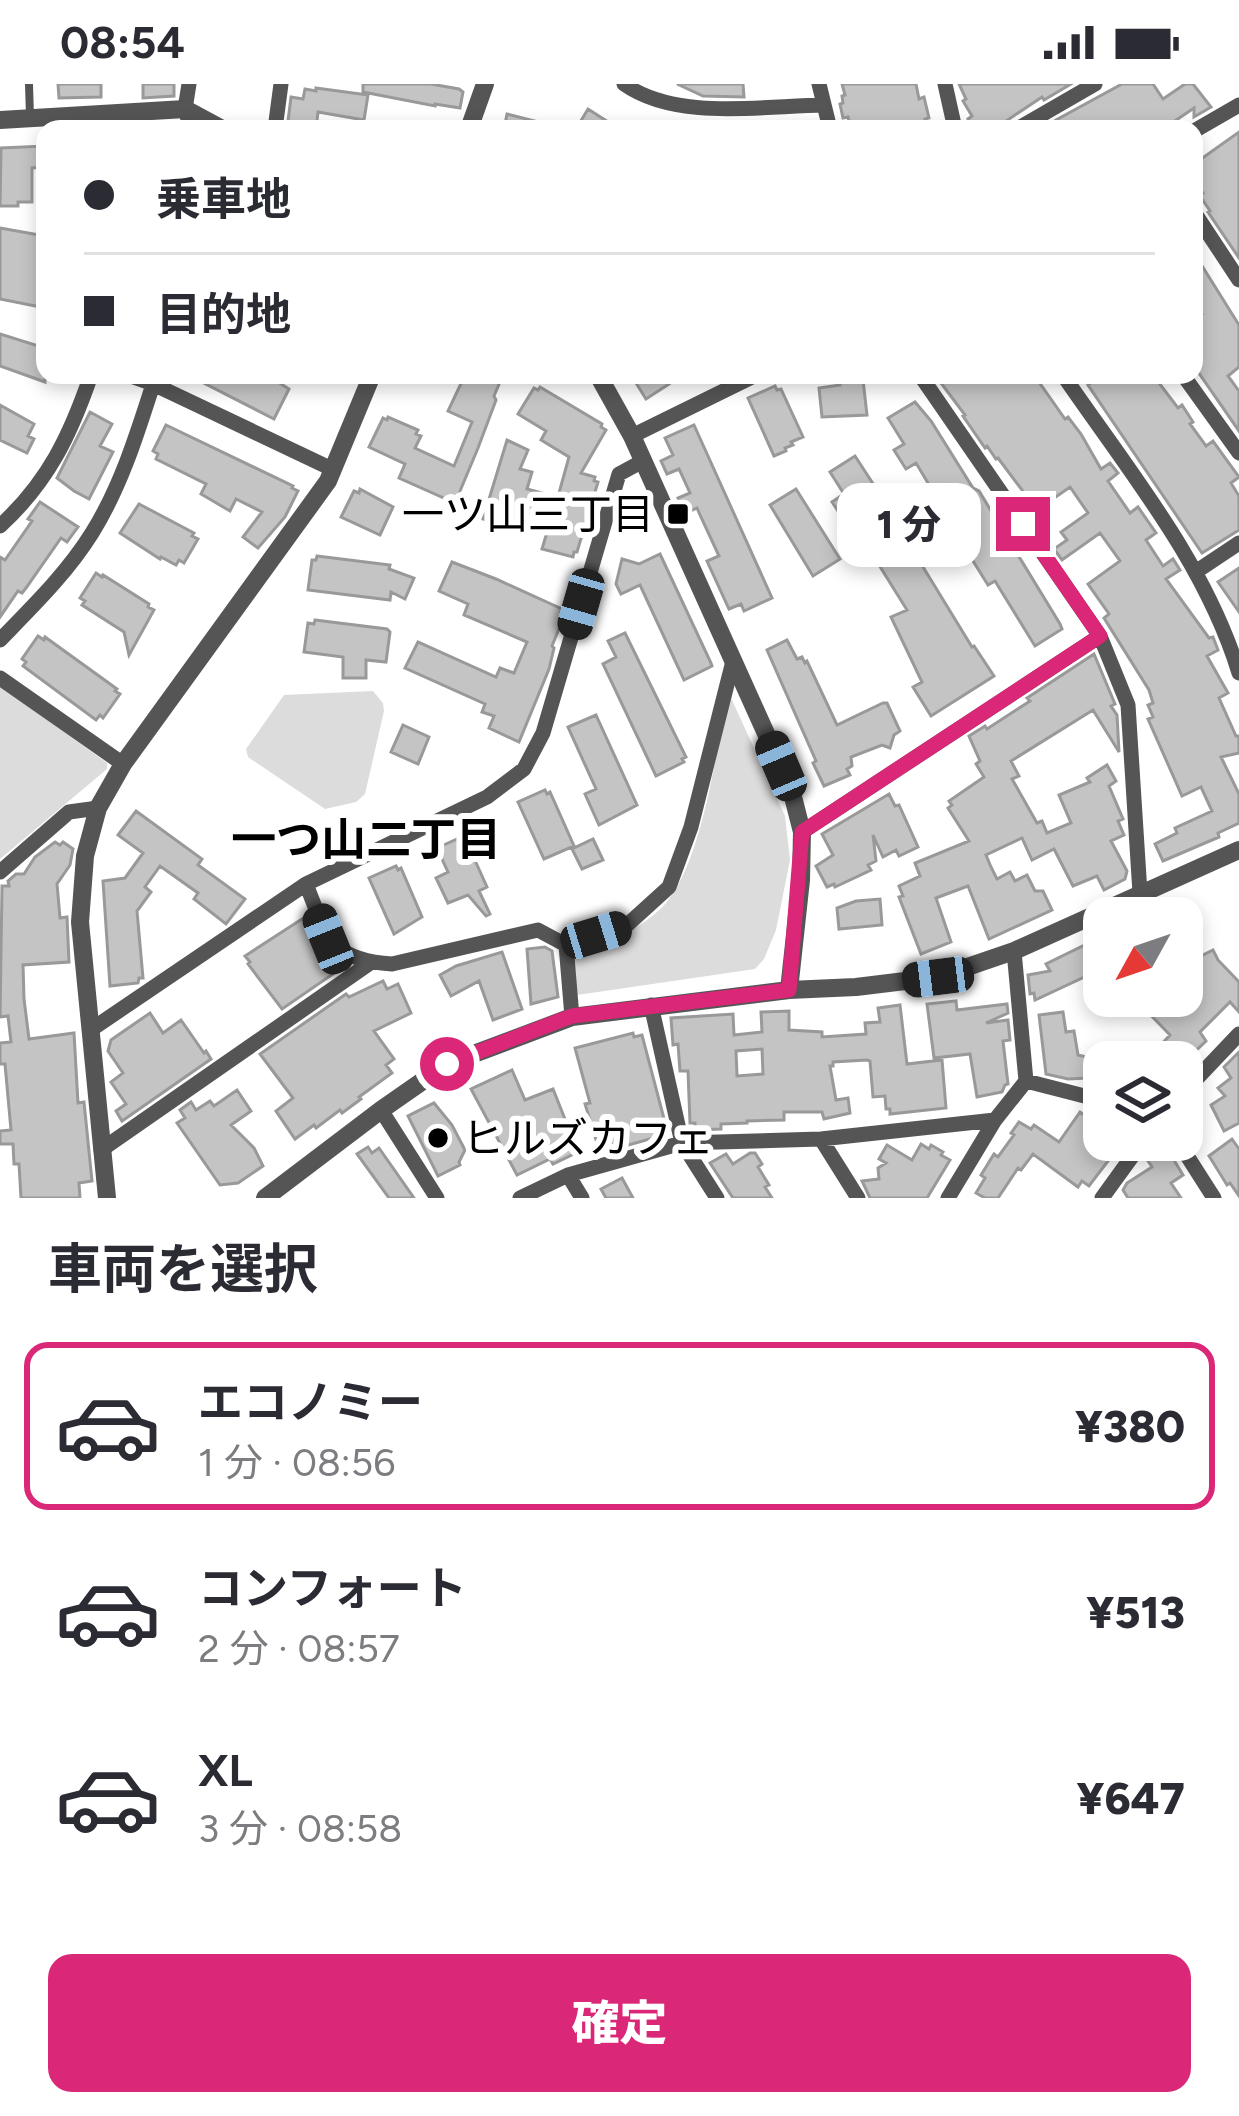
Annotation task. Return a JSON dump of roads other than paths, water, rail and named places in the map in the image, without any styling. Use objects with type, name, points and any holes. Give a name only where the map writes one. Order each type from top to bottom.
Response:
[{"type":"street","points":[[188,120],[189,84]]},
{"type":"street","points":[[275,120],[281,84]]},
{"type":"street","points":[[472,120],[485,84]]},
{"type":"street","points":[[624,84],[642,97],[686,108],[824,105]]},
{"type":"street","points":[[819,84],[828,120]]},
{"type":"street","points":[[944,84],[954,120]]},
{"type":"street","points":[[1033,120],[1095,84]]},
{"type":"street","points":[[1203,126],[1239,104]]},
{"type":"street","points":[[0,120],[185,109],[205,120]]},
{"type":"street","points":[[1203,226],[1239,280]]},
{"type":"street","points":[[0,526],[27,501],[57,458],[88,384]]},
{"type":"street","points":[[0,640],[55,584],[92,533],[118,485],[153,384]]},
{"type":"street","points":[[162,384],[332,469]]},
{"type":"street","points":[[107,1198],[80,922],[85,856],[98,808],[123,764],[328,481],[368,384]]},
{"type":"street","points":[[603,384],[632,436],[791,789],[802,832],[789,990]]},
{"type":"street","points":[[632,436],[738,384]]},
{"type":"street","points":[[926,384],[1100,636],[1128,705],[1140,893]]},
{"type":"street","points":[[1069,384],[1197,572],[1226,632],[1239,674]]},
{"type":"street","points":[[1189,384],[1239,453]]},
{"type":"street","points":[[92,1029],[306,884],[487,796],[524,769],[543,734],[619,475],[643,461]]},
{"type":"street","points":[[1197,572],[1239,543]]},
{"type":"street","points":[[802,832],[1100,636]]},
{"type":"street","points":[[306,884],[328,939],[370,963],[392,964],[538,930],[566,945],[626,926],[669,887],[692,827],[734,661]]},
{"type":"street","points":[[0,677],[123,764]]},
{"type":"street","points":[[0,872],[69,812],[98,808]]},
{"type":"street","points":[[265,1198],[447,1064],[572,1016],[938,977],[1014,950],[1239,850]]},
{"type":"street","points":[[566,945],[572,1016]]},
{"type":"street","points":[[948,1198],[995,1120],[1026,1081],[1014,950]]},
{"type":"street","points":[[101,1150],[370,963]]},
{"type":"street","points":[[651,1005],[682,1143],[717,1198]]},
{"type":"street","points":[[1203,1072],[1239,1034]]},
{"type":"street","points":[[1026,1081],[1083,1096]]},
{"type":"street","points":[[381,1110],[437,1198]]},
{"type":"street","points":[[520,1198],[568,1175],[682,1143],[821,1138],[995,1120]]},
{"type":"street","points":[[821,1138],[858,1198]]},
{"type":"street","points":[[1102,1198],[1129,1161]]},
{"type":"street","points":[[1190,1161],[1214,1198]]},
{"type":"street","points":[[568,1175],[582,1198]]},
{"type":"lane","points":[[29,84],[30,118]]},
{"type":"place","name":"一ツ山三丁目","points":[[678,514]]},
{"type":"place","name":"ヒルズカフェ","points":[[438,1138]]},
{"type":"district","name":"一つ山二丁目","points":[[366,839]]}]
